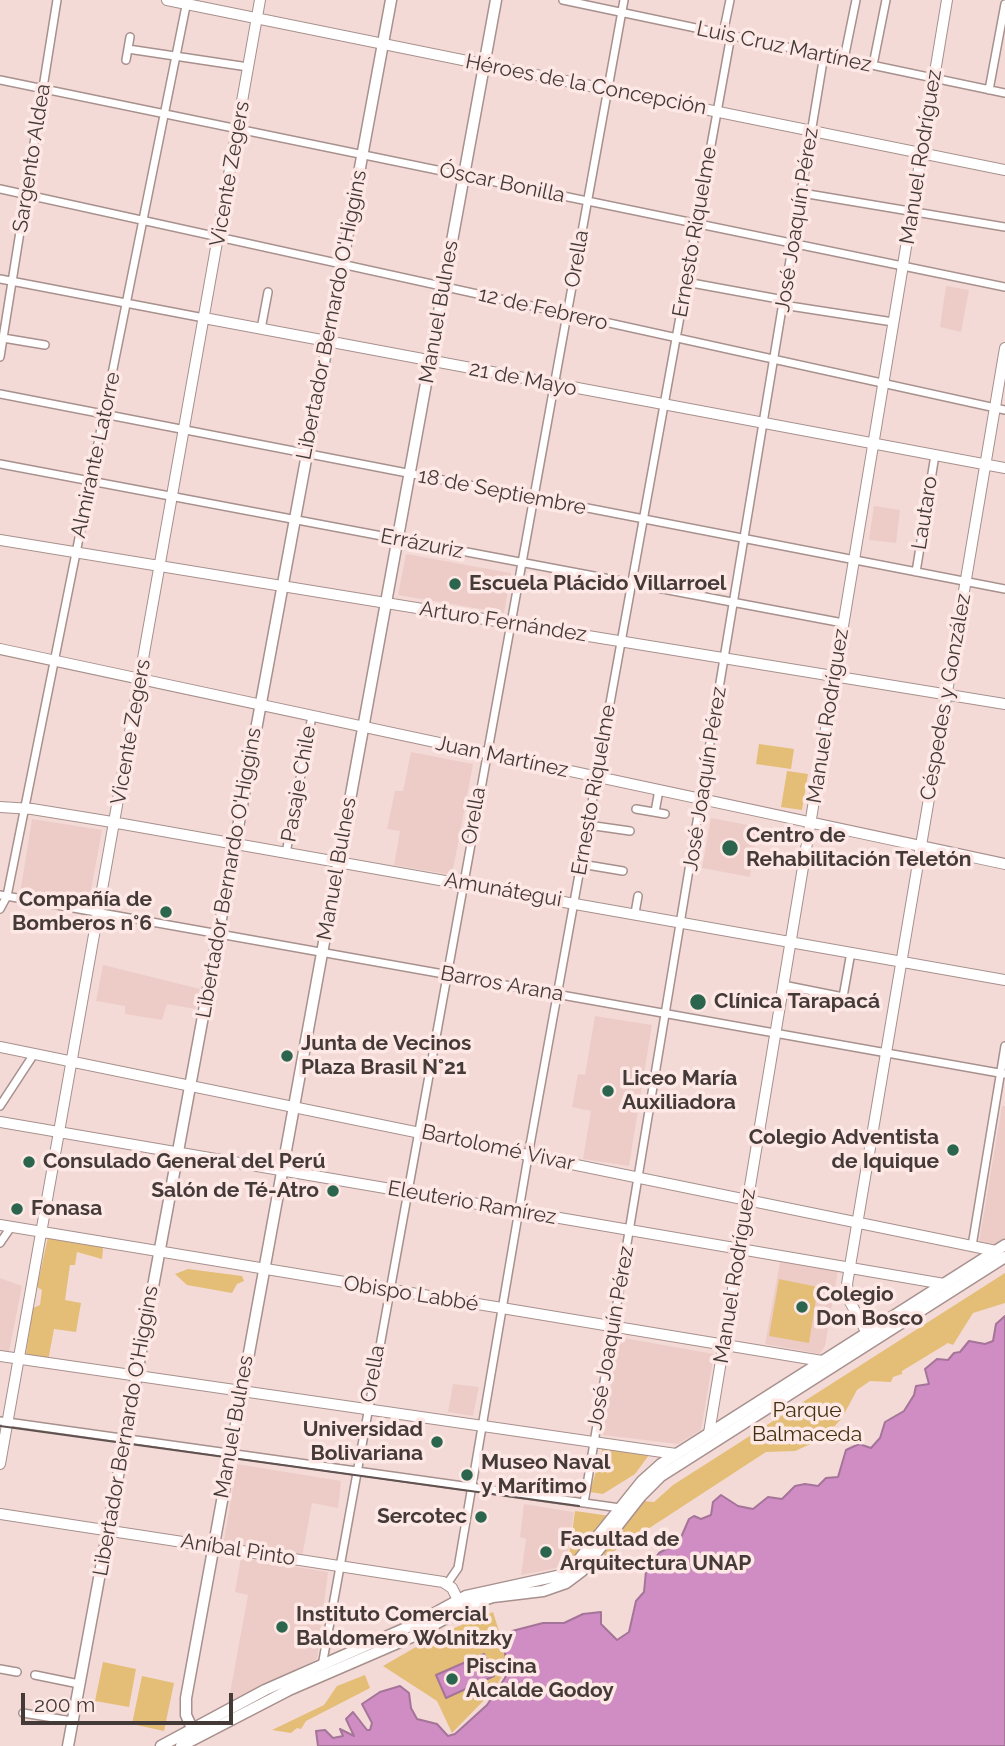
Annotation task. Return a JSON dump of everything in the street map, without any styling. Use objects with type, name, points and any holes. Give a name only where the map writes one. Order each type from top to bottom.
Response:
[{"type":"main road","name":"Libertador Bernardo O'Higgins","points":[[68,1746],[391,0]]},
{"type":"main road","name":"Manuel Bulnes","points":[[194,1732],[186,1715],[186,1698],[212,1546],[496,0]]},
{"type":"main road","points":[[460,1604],[550,1589],[573,1579],[661,1476],[968,1281],[1002,1251]]},
{"type":"main road","points":[[161,1746],[460,1604],[484,1590],[538,1582],[562,1575],[577,1562],[649,1474],[822,1361],[1002,1251]]},
{"type":"main road","points":[[944,1284],[968,1281]]},
{"type":"main road","points":[[866,1346],[867,1333]]},
{"type":"main road","points":[[181,1746],[194,1732]]},
{"type":"street","name":"Sargento Aldea","points":[[0,357],[57,0]]},
{"type":"street","name":"Héroes de la Concepción","points":[[167,0],[1005,170]]},
{"type":"street","name":"Vicente Zegers","points":[[0,1464],[4,1422],[19,1359],[42,1232],[260,0]]},
{"type":"street","name":"Luis Cruz Martínez","points":[[563,0],[1005,93]]},
{"type":"street","name":"Orella","points":[[323,1669],[388,1290],[624,0]]},
{"type":"street","name":"Ernesto Riquelme","points":[[447,1584],[458,1568],[528,1155],[717,111],[730,0]]},
{"type":"street","points":[[844,59],[856,0]]},
{"type":"street","points":[[873,65],[886,0]]},
{"type":"street","name":"Manuel Rodríguez","points":[[709,1433],[947,0]]},
{"type":"street","name":"Almirante Latorre","points":[[0,909],[24,808],[105,415],[186,2]]},
{"type":"street","points":[[989,90],[1005,4]]},
{"type":"street","points":[[126,60],[130,37]]},
{"type":"street","points":[[128,49],[248,67]]},
{"type":"street","name":"José Joaquín Pérez","points":[[584,1503],[824,55]]},
{"type":"street","name":"Óscar Bonilla","points":[[0,79],[1005,287]]},
{"type":"street","name":"12 de Febrero","points":[[0,189],[1000,408]]},
{"type":"street","points":[[802,193],[1005,227]]},
{"type":"street","name":"21 de Mayo","points":[[0,279],[1005,468]]},
{"type":"street","points":[[686,282],[893,322]]},
{"type":"street","points":[[261,329],[268,292]]},
{"type":"street","points":[[3,338],[45,345]]},
{"type":"street","name":"Céspedes y González","points":[[867,1333],[849,1300],[850,1268],[985,465],[1000,408],[1005,348]]},
{"type":"street","name":"18 de Septiembre","points":[[0,394],[1005,589]]},
{"type":"street","name":"Lautaro","points":[[915,572],[935,455]]},
{"type":"street","name":"Errázuriz","points":[[0,464],[844,623]]},
{"type":"street","name":"Arturo Fernández","points":[[0,540],[1005,704]]},
{"type":"street","name":"Juan Martínez","points":[[0,649],[1005,864]]},
{"type":"street","name":"Pasaje Chile","points":[[286,853],[312,716]]},
{"type":"street","points":[[655,812],[659,790]]},
{"type":"street","name":"Amunátegui","points":[[0,807],[24,808],[115,822],[1005,980]]},
{"type":"street","points":[[636,809],[665,814]]},
{"type":"street","points":[[588,825],[630,831]]},
{"type":"street","points":[[581,864],[623,871]]},
{"type":"street","name":"Barros Arana","points":[[3,895],[1003,1073]]},
{"type":"street","points":[[635,914],[638,896]]},
{"type":"street","points":[[783,985],[843,997],[851,952]]},
{"type":"street","points":[[972,1246],[1003,1073],[1005,1046]]},
{"type":"street","name":"Bartolomé Vivar","points":[[0,1047],[1002,1251]]},
{"type":"street","points":[[0,1106],[34,1054]]},
{"type":"street","name":"Eleuterio Ramírez","points":[[0,1122],[944,1284]]},
{"type":"street","points":[[0,1243],[5,1226]]},
{"type":"street","name":"Obispo Labbé","points":[[5,1226],[822,1361]]},
{"type":"street","points":[[0,1356],[677,1454]]},
{"type":"street","points":[[4,1422],[620,1508]]},
{"type":"street","name":"Aníbal Pinto","points":[[0,1514],[447,1584]]},
{"type":"street","points":[[447,1584],[460,1604]]},
{"type":"street","points":[[0,1669],[17,1672]]},
{"type":"street","points":[[35,1675],[79,1684]]},
{"type":"street","points":[[23,1713],[72,1721]]},
{"type":"shaded area","points":[[946,286],[969,290],[961,332],[940,327]]},
{"type":"shaded area","points":[[874,506],[900,510],[896,543],[869,540]]},
{"type":"shaded area","name":"Escuela Plácido Villarroel","points":[[406,554],[511,573],[504,613],[398,595]]},
{"type":"shaded area","points":[[411,752],[473,764],[452,875],[394,865],[400,831],[387,829],[395,791],[403,791]]},
{"type":"shaded area","name":"Centro de Rehabilitación Teletón","points":[[711,818],[758,827],[750,877],[702,868]]},
{"type":"shaded area","points":[[32,819],[102,830],[88,907],[20,894]]},
{"type":"shaded area","points":[[103,965],[200,989],[195,1009],[167,1004],[162,1020],[125,1014],[125,1006],[96,1001]]},
{"type":"shaded area","name":"Liceo María Auxiliadora","points":[[595,1016],[652,1025],[629,1166],[583,1159],[591,1111],[572,1107],[578,1074],[585,1075]]},
{"type":"shaded area","points":[[1002,1106],[1005,1106],[1005,1240],[999,1245],[979,1242]]},
{"type":"shaded area","name":"Colegio Don Bosco","points":[[780,1262],[838,1270],[825,1346],[820,1354],[765,1344]]},
{"type":"shaded area","points":[[0,1278],[22,1286],[9,1352],[0,1350]]},
{"type":"shaded area","points":[[1005,1316],[1005,1746],[318,1746],[316,1731],[325,1730],[333,1738],[343,1736],[340,1729],[354,1736],[346,1719],[353,1712],[367,1730],[370,1730],[372,1723],[362,1704],[380,1692],[400,1686],[409,1693],[411,1708],[417,1719],[437,1724],[448,1736],[455,1734],[487,1705],[505,1678],[508,1670],[503,1642],[512,1631],[543,1623],[564,1623],[583,1614],[601,1612],[601,1624],[617,1640],[629,1632],[636,1601],[644,1592],[646,1571],[659,1553],[679,1542],[689,1519],[694,1516],[701,1519],[711,1515],[713,1502],[721,1495],[738,1506],[753,1509],[768,1497],[782,1499],[795,1486],[818,1486],[826,1478],[838,1477],[846,1450],[859,1444],[871,1448],[880,1438],[885,1422],[904,1411],[916,1386],[929,1384],[925,1369],[937,1359],[948,1360],[954,1353],[960,1352],[969,1341],[985,1344],[993,1341],[996,1324]]},
{"type":"shaded area","points":[[618,1337],[714,1354],[701,1430],[678,1444],[603,1435]]},
{"type":"shaded area","points":[[453,1384],[479,1387],[473,1416],[448,1412]]},
{"type":"shaded area","points":[[237,1464],[341,1481],[338,1508],[312,1503],[302,1557],[223,1546]]},
{"type":"shaded area","name":"Facultad de Arquitectura UNAP","points":[[524,1504],[574,1512],[566,1566],[521,1575],[526,1539],[520,1537]]},
{"type":"shaded area","name":"Instituto Comercial Baldomero Wolnitzky","points":[[241,1558],[328,1572],[317,1659],[228,1704],[248,1595],[235,1592]]},
{"type":"shaded area","points":[[484,1654],[494,1676],[446,1698],[436,1675]]},
{"type":"green space","points":[[759,744],[794,749],[791,769],[756,764]]},
{"type":"green space","points":[[787,771],[808,774],[802,810],[781,807]]},
{"type":"green space","points":[[48,1237],[101,1244],[103,1249],[102,1259],[77,1252],[75,1265],[70,1265],[65,1300],[81,1303],[76,1332],[54,1329],[48,1361],[26,1354],[33,1308],[40,1305],[42,1290],[37,1287]]},
{"type":"green space","points":[[188,1269],[242,1276],[244,1281],[237,1284],[232,1293],[187,1285],[175,1274]]},
{"type":"green space","name":"Parque Balmaceda","points":[[1005,1273],[1005,1303],[973,1313],[953,1345],[948,1343],[902,1371],[902,1374],[893,1377],[891,1382],[870,1381],[857,1390],[842,1418],[824,1438],[795,1451],[766,1452],[605,1557],[602,1552],[643,1501],[654,1502],[673,1485]]},
{"type":"green space","points":[[779,1279],[818,1287],[809,1343],[769,1336]]},
{"type":"green space","points":[[603,1447],[649,1455],[635,1474],[603,1494],[590,1492]]},
{"type":"green space","points":[[575,1511],[610,1516],[572,1562],[568,1562]]},
{"type":"green space","name":"Piscina Alcalde Godoy","points":[[493,1612],[505,1650],[506,1669],[494,1690],[452,1733],[437,1701],[383,1666],[435,1636]]},
{"type":"green space","points":[[103,1662],[136,1669],[129,1707],[95,1701]]},
{"type":"green space","points":[[365,1675],[370,1688],[306,1721],[301,1729],[297,1728],[291,1733],[272,1730],[324,1705],[337,1686]]},
{"type":"green space","points":[[142,1676],[174,1683],[164,1731],[132,1724]]},
{"type":"tram line","points":[[0,1426],[579,1506]]},
{"type":"place","name":"Escuela Plácido Villarroel","points":[[455,584]]},
{"type":"place","name":"Centro de Rehabilitación Teletón","points":[[730,848]]},
{"type":"place","name":"Compañía de Bomberos n°6","points":[[166,912]]},
{"type":"place","name":"Clínica Tarapacá","points":[[698,1002]]},
{"type":"place","name":"Junta de Vecinos Plaza Brasil N°21","points":[[287,1056]]},
{"type":"place","name":"Liceo María Auxiliadora","points":[[608,1091]]},
{"type":"place","name":"Colegio Adventista de Iquique","points":[[953,1150]]},
{"type":"place","name":"Consulado General del Perú","points":[[29,1162]]},
{"type":"place","name":"Salón de Té-Atro","points":[[333,1191]]},
{"type":"place","name":"Fonasa","points":[[17,1209]]},
{"type":"place","name":"Colegio Don Bosco","points":[[802,1307]]},
{"type":"place","name":"Universidad Bolivariana","points":[[437,1442]]},
{"type":"place","name":"Museo Naval y Marítimo","points":[[467,1475]]},
{"type":"place","name":"Sercotec","points":[[481,1517]]},
{"type":"place","name":"Facultad de Arquitectura UNAP","points":[[546,1552]]},
{"type":"place","name":"Instituto Comercial Baldomero Wolnitzky","points":[[282,1627]]},
{"type":"place","name":"Piscina Alcalde Godoy","points":[[452,1679]]}]
